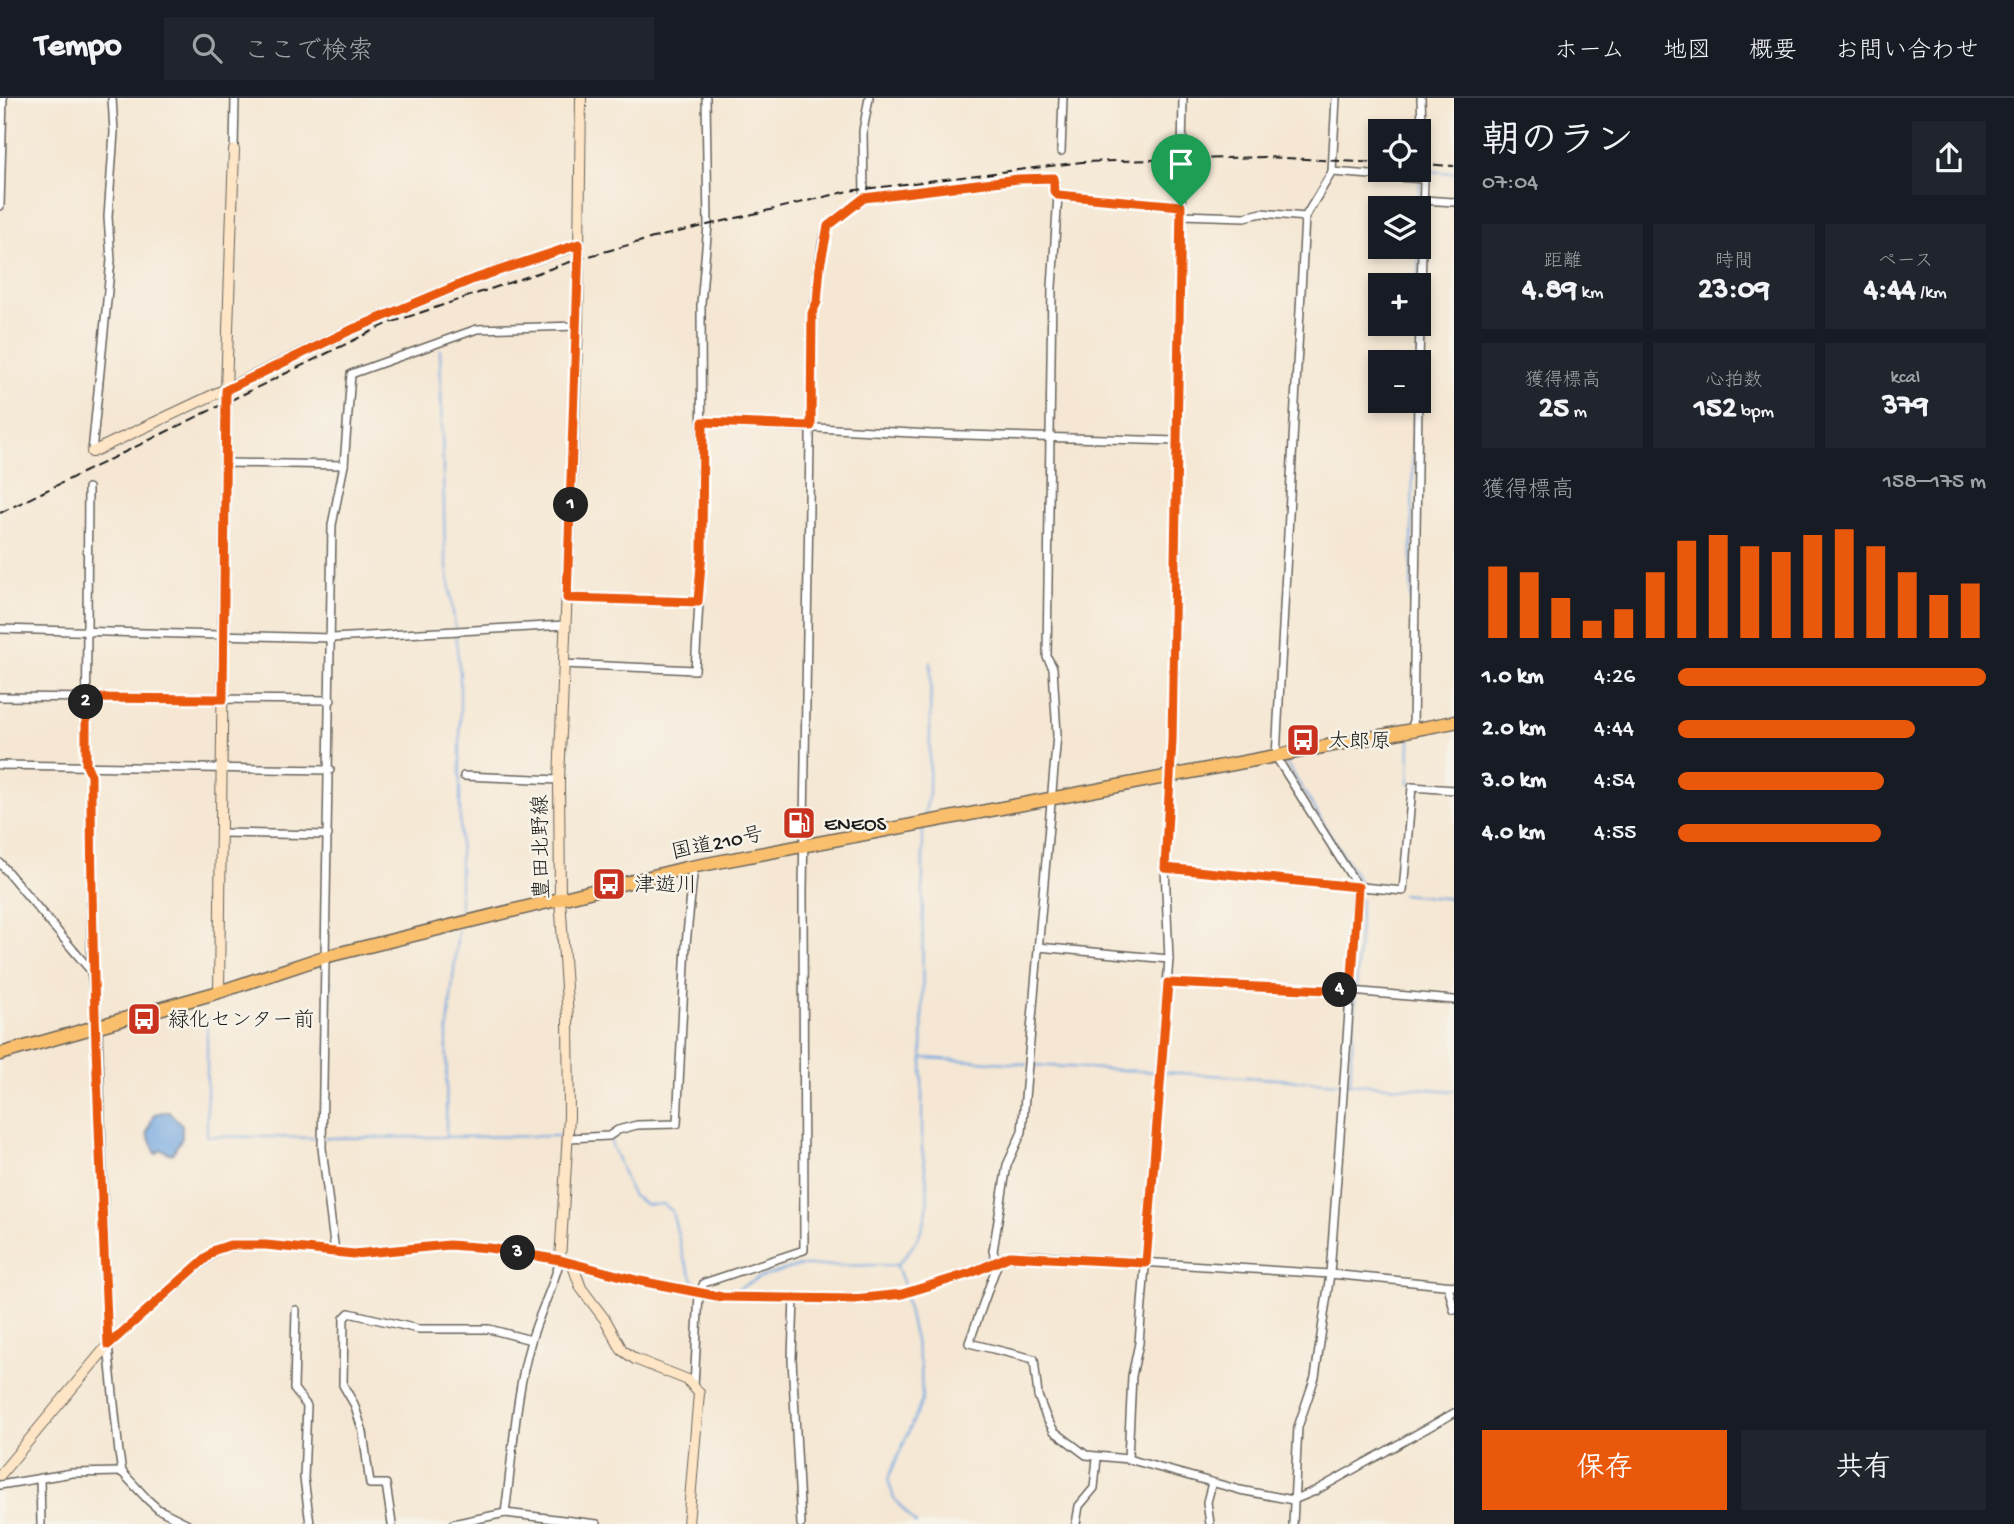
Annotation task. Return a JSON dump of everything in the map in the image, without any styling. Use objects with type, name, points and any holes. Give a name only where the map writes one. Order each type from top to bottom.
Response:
[{"type":"highway","name":"国道210号","points":[[0,1054],[219,992],[324,957],[694,866],[1454,722]]},
{"type":"street","points":[[0,205],[3,98]]},
{"type":"street","points":[[92,452],[111,260],[108,217],[114,132],[112,98]]},
{"type":"street","points":[[219,992],[226,390],[235,98]]},
{"type":"street","name":"豊田北野線","points":[[560,1260],[569,1116],[568,1018],[560,898],[559,780],[578,326],[581,98]]},
{"type":"street","points":[[563,664],[695,670],[702,552],[701,303],[708,225],[706,98]]},
{"type":"street","points":[[864,198],[863,131],[869,98]]},
{"type":"street","points":[[1061,151],[1063,98]]},
{"type":"street","points":[[1128,1459],[1132,1380],[1139,1343],[1170,959],[1165,868],[1171,777],[1183,98]]},
{"type":"street","points":[[1293,1524],[1298,1427],[1315,1377],[1330,1274],[1358,887],[1276,757],[1305,217],[1332,172],[1336,98]]},
{"type":"street","points":[[1421,98],[1422,119]]},
{"type":"street","points":[[1332,172],[1368,175]]},
{"type":"street","points":[[694,1386],[699,1294],[704,1283],[804,1250],[804,844],[812,313],[817,302],[820,266],[828,226],[864,198],[1018,179],[1054,178],[1054,191],[1058,195],[1245,217],[1262,213],[1305,217]]},
{"type":"street","points":[[998,1259],[993,1251],[1007,1164],[1023,1132],[1057,735],[1053,668],[1047,657],[1052,287],[1058,195]]},
{"type":"street","points":[[1431,201],[1454,202]]},
{"type":"street","points":[[92,452],[351,330],[471,280],[579,244]]},
{"type":"street","points":[[1419,350],[1422,259]]},
{"type":"street","points":[[335,1252],[322,1148],[324,957],[330,770],[332,525],[344,465],[351,374],[477,329],[578,326]]},
{"type":"street","points":[[1413,729],[1418,413]]},
{"type":"street","points":[[703,422],[1177,441]]},
{"type":"street","points":[[226,463],[344,465]]},
{"type":"street","points":[[88,488],[86,764],[91,775],[91,971],[98,1026],[108,1345],[122,1472],[158,1509],[188,1524]]},
{"type":"street","points":[[567,598],[698,602]]},
{"type":"street","points":[[0,629],[332,638],[565,625]]},
{"type":"street","points":[[0,697],[331,700]]},
{"type":"street","points":[[0,765],[86,764],[330,770]]},
{"type":"street","points":[[464,776],[559,780]]},
{"type":"street","points":[[1165,868],[1403,891],[1412,787],[1454,790]]},
{"type":"street","points":[[220,833],[328,835]]},
{"type":"street","points":[[0,863],[91,971]]},
{"type":"street","points":[[569,1138],[609,1136],[618,1130],[637,1125],[677,1124],[686,944],[694,866]]},
{"type":"street","points":[[1038,947],[1170,959]]},
{"type":"street","points":[[1168,983],[1351,991],[1454,1000]]},
{"type":"street","points":[[0,1475],[108,1345],[221,1247],[266,1245],[371,1253],[449,1245],[489,1248],[560,1260],[699,1294],[722,1297],[854,1299],[902,1294],[971,1273],[998,1259],[1029,1255],[1330,1274],[1451,1286],[1454,1310]]},
{"type":"street","points":[[998,1259],[969,1343],[1034,1359],[1038,1396],[1054,1431],[1075,1449],[1097,1458],[1128,1459],[1212,1483],[1293,1500],[1454,1413]]},
{"type":"street","points":[[505,1513],[531,1340],[554,1286],[560,1260]]},
{"type":"street","points":[[572,1263],[581,1288],[606,1321],[622,1350],[647,1364],[673,1372],[694,1386],[699,1393],[699,1422],[688,1524]]},
{"type":"street","points":[[794,1297],[792,1359],[801,1524]]},
{"type":"street","points":[[296,1310],[294,1389],[307,1406],[304,1478],[310,1524]]},
{"type":"street","points":[[392,1524],[386,1484],[369,1484],[363,1432],[354,1404],[343,1385],[344,1318],[349,1314],[359,1314],[418,1329],[489,1329],[531,1340]]},
{"type":"street","points":[[1076,1524],[1079,1506],[1094,1488],[1097,1458]]},
{"type":"street","points":[[0,1485],[40,1478],[122,1472]]},
{"type":"street","points":[[40,1478],[41,1524]]},
{"type":"street","points":[[1210,1524],[1207,1502],[1212,1483]]},
{"type":"street","points":[[453,1524],[505,1513],[597,1524]]},
{"type":"water","points":[[169,1112],[182,1125],[182,1138],[172,1154],[161,1150],[156,1154],[147,1133],[154,1114]]},
{"type":"waterway","points":[[1431,171],[1454,173]]},
{"type":"waterway","points":[[1420,182],[1420,196]]},
{"type":"waterway","points":[[1418,273],[1419,259]]},
{"type":"waterway","points":[[440,349],[445,550],[455,628]]},
{"type":"waterway","points":[[1413,448],[1414,413]]},
{"type":"waterway","points":[[1411,600],[1413,455]]},
{"type":"waterway","points":[[455,633],[460,674],[460,911]]},
{"type":"waterway","points":[[924,818],[929,793],[931,662]]},
{"type":"waterway","points":[[1409,784],[1410,737]]},
{"type":"waterway","points":[[1285,761],[1361,884]]},
{"type":"waterway","points":[[706,1287],[732,1292],[758,1278],[798,1266],[897,1265],[918,1237],[924,1224],[928,1197],[922,1149],[923,827]]},
{"type":"waterway","points":[[1401,894],[1454,899]]},
{"type":"waterway","points":[[1356,989],[1361,900]]},
{"type":"waterway","points":[[446,1136],[447,1037],[458,931]]},
{"type":"waterway","points":[[326,1105],[331,980]]},
{"type":"waterway","points":[[1350,1083],[1355,994]]},
{"type":"waterway","points":[[207,1017],[207,1136],[320,1138]]},
{"type":"waterway","points":[[924,1058],[1027,1064]]},
{"type":"waterway","points":[[1032,1065],[1156,1072]]},
{"type":"waterway","points":[[1162,1072],[1341,1083]]},
{"type":"waterway","points":[[1347,1083],[1454,1091]]},
{"type":"waterway","points":[[325,1138],[565,1136]]},
{"type":"waterway","points":[[610,1140],[632,1195],[646,1205],[664,1204],[672,1211],[683,1256],[694,1282],[700,1285]]},
{"type":"waterway","points":[[897,1266],[906,1290]]},
{"type":"waterway","points":[[905,1296],[921,1368],[922,1401],[888,1479],[894,1499],[916,1524]]},
{"type":"railway","points":[[0,513],[387,324],[579,259],[653,238],[849,191],[1082,162],[1264,157],[1368,162]]},
{"type":"railway","points":[[1431,165],[1454,166]]},
{"type":"place","name":"太郎原","points":[[1303,740]]},
{"type":"place","name":"ENEOS","points":[[799,823]]},
{"type":"place","name":"津遊川","points":[[609,884]]},
{"type":"place","name":"緑化センター前","points":[[144,1019]]},
{"type":"route","points":[[1054,178],[1054,191],[1058,195],[1181,206],[1172,741],[1165,868],[1358,887],[1351,991],[1168,983],[1158,1077],[1146,1263],[1059,1256],[1010,1256],[971,1273],[902,1294],[854,1299],[722,1297],[640,1281],[560,1260],[489,1248],[449,1245],[354,1254],[266,1245],[230,1245],[215,1250],[108,1345],[98,1026],[91,971],[91,775],[86,764],[86,698],[223,699],[226,390],[351,330],[471,280],[579,244],[567,598],[698,602],[702,552],[703,422],[811,426],[812,313],[817,302],[820,266],[828,226],[864,198],[1018,179],[1054,178]]}]
